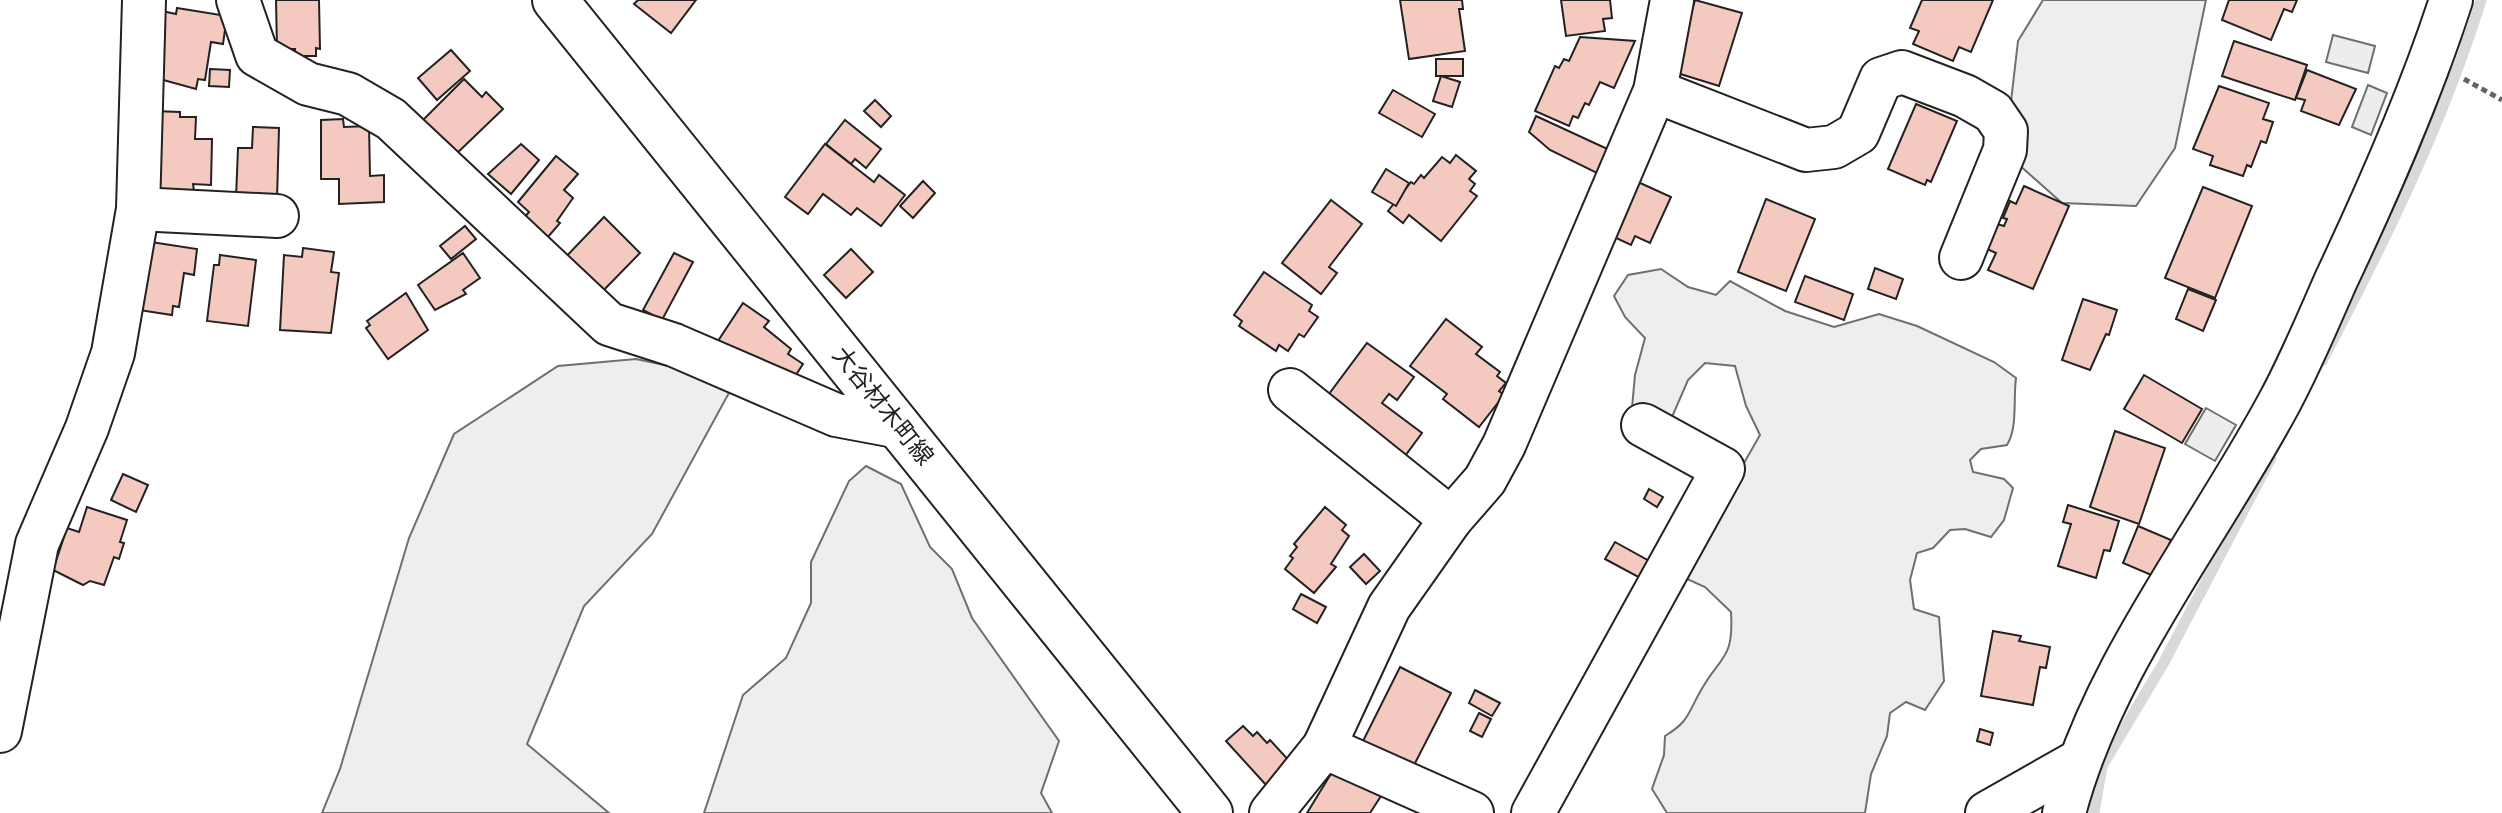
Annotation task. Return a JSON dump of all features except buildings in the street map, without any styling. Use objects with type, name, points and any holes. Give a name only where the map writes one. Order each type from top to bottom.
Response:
[{"type":"main road","name":"大谷材木町線","points":[[555,0],[1210,813]]},
{"type":"street","points":[[0,731],[37,544],[87,428],[113,353],[138,209],[144,0]]},
{"type":"street","points":[[238,0],[257,55],[308,84],[348,94],[391,119],[609,324],[674,345],[836,415],[900,427]]},
{"type":"street","points":[[1271,813],[1324,747],[1389,607],[1451,519],[1485,480],[1504,445],[1655,91],[1672,0]]},
{"type":"street","points":[[2064,813],[2077,762],[2106,694],[2281,400],[2375,196],[2432,60],[2451,0]]},
{"type":"street","points":[[1655,91],[1806,150],[1834,147],[1858,133],[1881,79],[1902,72],[1965,96],[1993,112],[2006,131],[2005,150],[1961,258]]},
{"type":"street","points":[[138,209],[277,216]]},
{"type":"street","points":[[1290,390],[1451,519]]},
{"type":"street","points":[[1533,813],[1723,469],[1643,425]]},
{"type":"street","points":[[1324,747],[1472,813]]},
{"type":"street","points":[[1987,813],[2077,762]]},
{"type":"shaded area","points":[[2043,0],[2206,0],[2175,148],[2136,206],[2062,203],[2018,164],[2010,110],[2018,41]]},
{"type":"shaded area","points":[[2333,35],[2375,46],[2368,73],[2326,62]]},
{"type":"shaded area","points":[[2368,85],[2387,93],[2371,135],[2352,127]]},
{"type":"shaded area","points":[[1661,269],[1688,287],[1716,295],[1730,281],[1785,311],[1834,327],[1879,314],[1917,326],[1994,362],[2016,378],[2014,421],[2007,445],[1981,449],[1970,460],[1973,472],[2004,479],[2013,488],[2004,520],[1991,537],[1965,529],[1950,530],[1933,548],[1917,553],[1910,580],[1914,609],[1939,617],[1944,681],[1925,710],[1906,702],[1890,713],[1887,736],[1871,774],[1865,813],[1667,813],[1652,789],[1664,755],[1665,736],[1687,717],[1728,649],[1731,612],[1705,587],[1687,579],[1692,554],[1760,435],[1746,406],[1735,366],[1705,363],[1688,380],[1672,417],[1632,408],[1635,375],[1645,338],[1625,317],[1614,296],[1628,275]]},
{"type":"shaded area","points":[[636,359],[736,380],[652,534],[584,606],[527,744],[609,813],[322,813],[340,769],[409,538],[454,434],[558,366]]},
{"type":"shaded area","points":[[2206,408],[2236,425],[2215,461],[2185,444]]},
{"type":"shaded area","points":[[866,466],[901,484],[930,547],[952,569],[972,618],[1059,741],[1041,793],[1052,813],[704,813],[743,695],[786,658],[811,603],[811,562],[849,481]]},
{"type":"waterway","points":[[2322,361],[2410,184],[2448,94],[2481,0]]},
{"type":"waterway","points":[[2094,813],[2102,766],[2163,664],[2271,458]]}]
